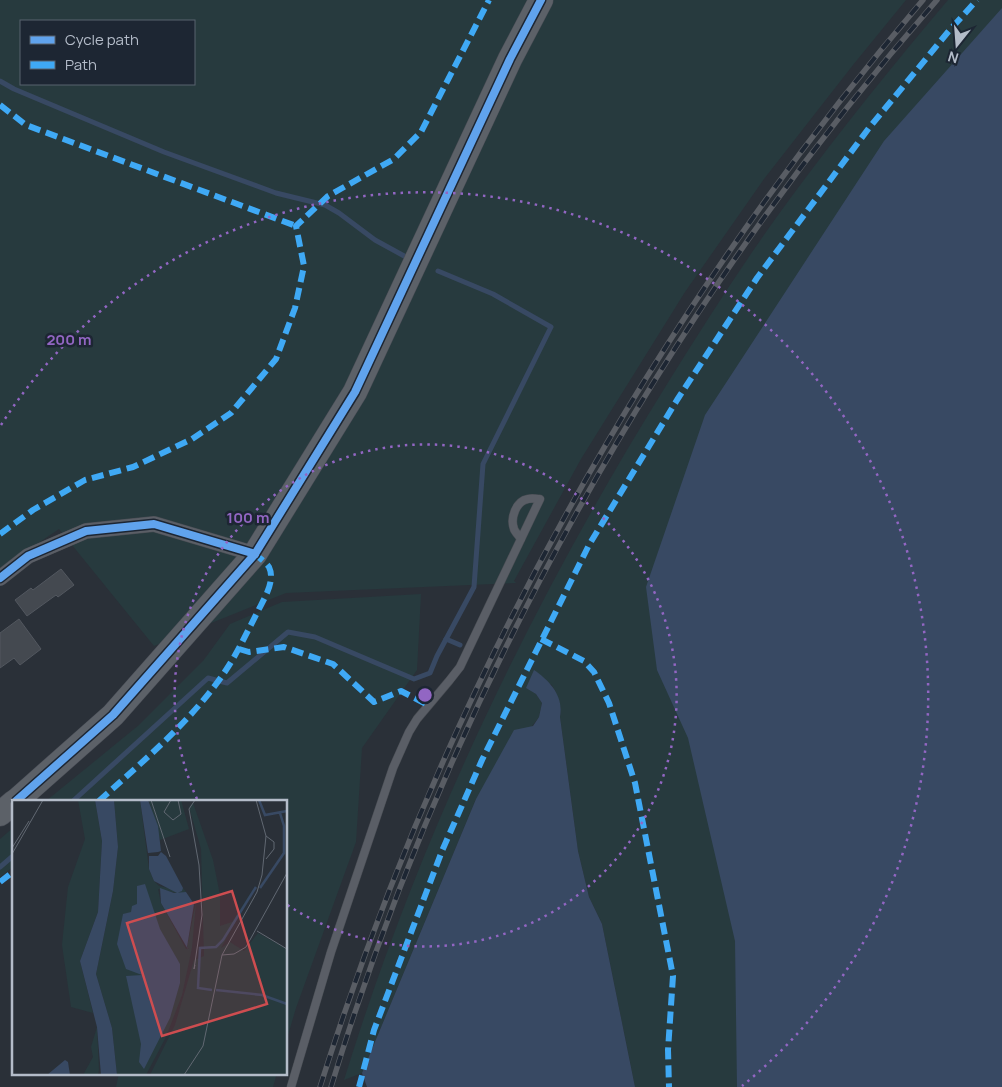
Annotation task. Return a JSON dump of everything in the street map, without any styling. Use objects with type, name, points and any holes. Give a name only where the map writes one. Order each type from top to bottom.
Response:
[{"type":"main road","points":[[17,800],[113,715],[255,554],[355,392],[510,59],[540,0]]},
{"type":"main road","points":[[0,814],[12,804]]},
{"type":"street","points":[[0,578],[28,556],[86,531],[154,524],[255,554]]},
{"type":"lane","points":[[291,1087],[331,952],[393,768],[417,719],[460,667],[525,531],[540,499],[528,498],[521,502],[516,510],[513,520],[514,529],[521,539]]},
{"type":"green space","points":[[0,0],[906,0],[764,179],[685,292],[581,459],[514,581],[516,583],[286,593],[154,646],[59,529],[0,569]]},
{"type":"green space","points":[[948,0],[1002,0],[1002,1087],[635,1087],[602,924],[589,897],[578,851],[560,717],[560,704],[551,684],[531,690],[542,703],[539,717],[476,799],[362,1073],[344,1080],[374,989],[407,900],[443,812],[482,724],[568,554],[664,389],[758,243],[849,121]]},
{"type":"green space","points":[[421,594],[417,670],[362,748],[356,842],[288,1035],[288,800],[47,800],[139,725],[203,661],[230,624],[282,602]]},
{"type":"green space","points":[[12,829],[12,868],[0,877],[0,839]]},
{"type":"green space","points":[[119,1074],[277,1074],[273,1087],[116,1087]]},
{"type":"water","points":[[1002,8],[1002,1087],[737,1087],[735,941],[688,738],[657,670],[646,587],[705,415],[884,141]]},
{"type":"water","points":[[534,670],[550,684],[560,702],[560,717],[578,851],[589,897],[602,924],[635,1087],[367,1087],[362,1073],[476,799],[514,730],[533,726],[539,717],[542,703],[536,694],[526,688]]},
{"type":"building","points":[[61,569],[74,585],[58,597],[56,595],[27,616],[15,600],[31,588],[33,590]]},
{"type":"building","points":[[19,619],[41,649],[20,665],[14,658],[0,668],[0,633]]},
{"type":"waterway","points":[[0,81],[14,89],[164,152],[276,193],[325,205],[375,240],[406,257]]},
{"type":"waterway","points":[[74,800],[208,678],[227,683],[288,632],[315,637],[414,679],[430,673],[437,656],[474,587],[483,464],[551,327],[493,294],[438,271]]},
{"type":"waterway","points":[[446,639],[460,645]]},
{"type":"waterway","points":[[0,867],[12,857]]},
{"type":"railway","points":[[320,1087],[371,939],[429,794],[494,652],[567,513],[646,378],[732,248],[824,122],[923,0]]},
{"type":"railway","points":[[331,1087],[380,940],[438,795],[504,652],[577,512],[657,376],[744,245],[838,120],[937,0]]},
{"type":"marked path","points":[[0,534],[33,510],[85,480],[133,467],[192,439],[231,413],[276,359],[295,308],[304,266],[296,226],[328,196],[394,159],[421,132],[489,0]]},
{"type":"marked path","points":[[359,1087],[374,1030],[442,851],[482,760],[589,545],[677,400],[757,278],[869,128],[948,32],[977,0]]},
{"type":"marked path","points":[[0,105],[26,125],[296,226]]},
{"type":"marked path","points":[[100,800],[183,723],[213,689],[230,663],[270,585],[271,573],[269,567],[255,554]]},
{"type":"marked path","points":[[541,639],[584,661],[594,672],[609,703],[635,783],[673,976],[668,1050],[669,1087]]},
{"type":"marked path","points":[[239,649],[249,652],[284,647],[333,664],[374,702],[401,691],[428,705]]},
{"type":"marked path","points":[[0,882],[12,873]]},
{"type":"cycle path","points":[[17,800],[113,715],[255,554],[355,392],[510,59],[541,0]]},
{"type":"cycle path","points":[[0,578],[28,556],[86,531],[154,524],[255,554]]}]
